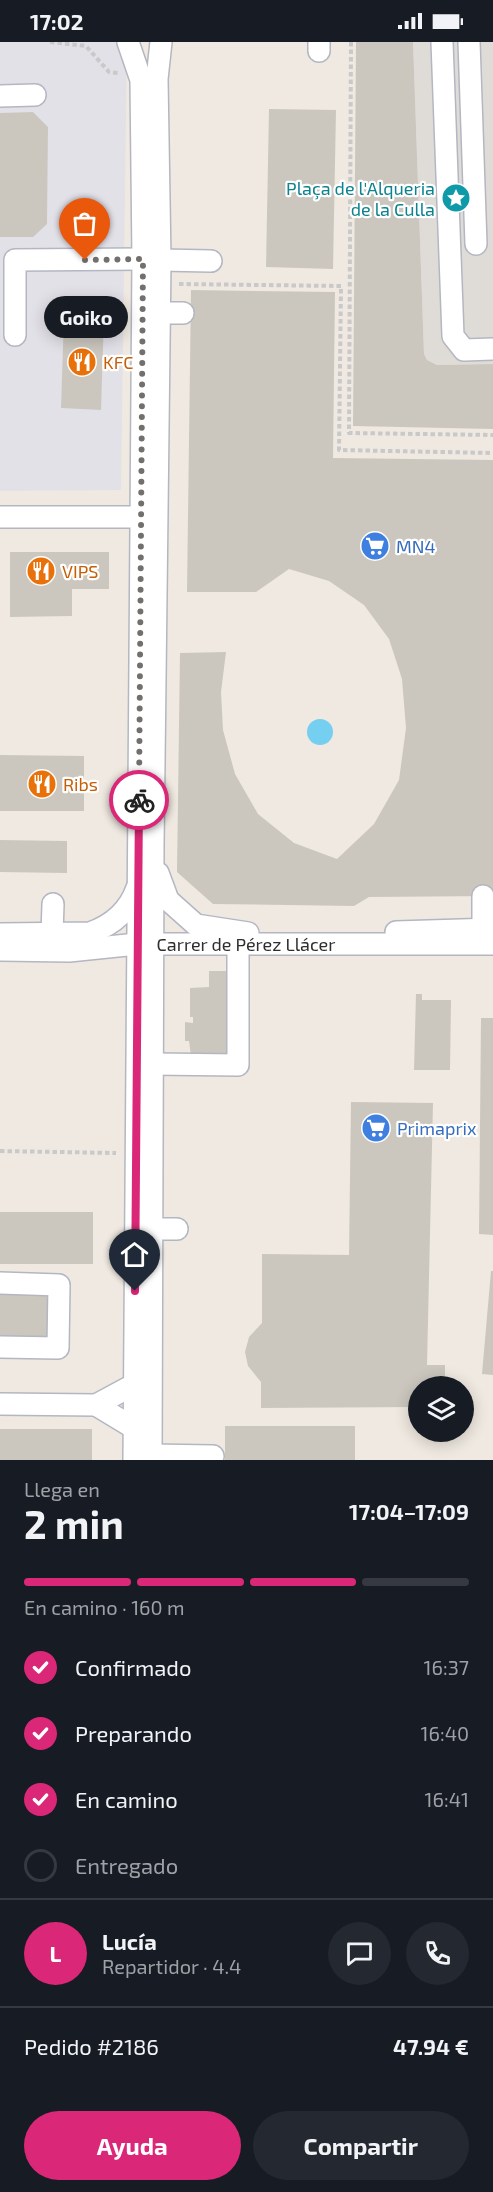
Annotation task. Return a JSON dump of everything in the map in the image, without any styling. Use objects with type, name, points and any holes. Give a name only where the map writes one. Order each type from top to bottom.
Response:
[{"type":"street","points":[[128,42],[141,80],[152,260],[159,313],[138,884],[146,944],[153,1064],[152,1229],[145,1458]]},
{"type":"street","points":[[145,1458],[135,1428],[135,1384],[146,944],[153,861],[150,517],[152,260],[157,79],[161,42]]},
{"type":"street","points":[[442,42],[453,336],[464,350],[493,349]]},
{"type":"street","points":[[449,245],[484,244],[469,42]]},
{"type":"street","points":[[0,96],[35,95]]},
{"type":"street","points":[[15,335],[15,260],[211,261]]},
{"type":"street","points":[[159,313],[183,313]]},
{"type":"street","points":[[0,517],[150,517]]},
{"type":"street","name":"Carrer de Pérez Llácer","points":[[153,861],[168,900],[196,925],[225,931],[490,934]]},
{"type":"street","points":[[0,934],[90,933],[103,928],[123,914],[138,884]]},
{"type":"street","points":[[483,896],[490,934]]},
{"type":"street","points":[[52,934],[53,904]]},
{"type":"street","name":"Carrer de Pérez Llácer","points":[[0,950],[69,951],[146,944],[238,945],[490,934]]},
{"type":"street","points":[[153,1064],[238,1065],[238,945]]},
{"type":"street","points":[[152,1229],[177,1229]]},
{"type":"street","points":[[0,1283],[59,1285],[58,1348],[0,1347]]},
{"type":"street","points":[[0,1404],[96,1405],[135,1384]]},
{"type":"street","points":[[96,1405],[135,1428]]},
{"type":"street","points":[[145,1458],[213,1456]]},
{"type":"path","points":[[50,42],[86,46],[109,72]]},
{"type":"path","points":[[351,42],[349,433],[493,435]]},
{"type":"path","points":[[179,284],[341,286],[339,450],[493,453]]},
{"type":"path","points":[[0,1151],[123,1153]]},
{"type":"shaded area","points":[[0,42],[127,42],[121,490],[0,491]]},
{"type":"shaded area","name":"Plaça de l'Alqueria de la Culla","points":[[413,42],[493,42],[493,364],[437,365],[427,360],[424,354]]},
{"type":"water","points":[[320,719],[329,723],[333,732],[329,741],[320,745],[311,741],[307,732],[311,723]]},
{"type":"building","points":[[356,42],[413,42],[424,354],[427,360],[437,365],[493,364],[493,429],[353,426]]},
{"type":"building","points":[[269,109],[336,110],[333,269],[266,267]]},
{"type":"building","points":[[33,112],[48,127],[47,224],[33,237],[0,237],[0,113]]},
{"type":"building","points":[[191,290],[335,292],[333,458],[493,460],[493,896],[369,897],[354,906],[213,904],[177,872],[180,653],[226,652],[221,692],[223,730],[235,774],[258,814],[294,843],[337,859],[374,824],[399,780],[406,728],[402,679],[389,639],[364,605],[329,581],[289,569],[256,592],[187,592]]},
{"type":"building","name":"KFC","points":[[64,315],[104,316],[101,410],[61,408]]},
{"type":"building","name":"VIPS","points":[[10,552],[109,552],[109,589],[72,589],[72,616],[10,617]]},
{"type":"building","name":"Ribs","points":[[0,755],[84,756],[84,811],[0,811]]},
{"type":"building","points":[[0,840],[67,841],[67,873],[0,872]]},
{"type":"building","points":[[209,971],[232,971],[230,1016],[227,1015],[227,1021],[232,1021],[229,1057],[191,1056],[189,1041],[185,1041],[185,1022],[193,1023],[193,1017],[190,1017],[190,988],[209,987]]},
{"type":"building","points":[[416,994],[422,994],[422,1000],[451,1000],[450,1070],[414,1070]]},
{"type":"building","points":[[481,1018],[493,1018],[493,1235],[479,1234]]},
{"type":"building","points":[[351,1102],[433,1103],[427,1365],[445,1365],[445,1376],[408,1376],[408,1407],[261,1408],[261,1382],[248,1366],[245,1352],[249,1337],[262,1323],[262,1254],[349,1255]]},
{"type":"building","points":[[0,1212],[93,1212],[93,1264],[0,1264]]},
{"type":"building","points":[[491,1271],[493,1271],[493,1375],[482,1374]]},
{"type":"building","points":[[0,1292],[50,1292],[50,1337],[0,1337]]},
{"type":"building","points":[[225,1426],[355,1426],[355,1460],[225,1460]]},
{"type":"building","points":[[0,1429],[92,1429],[92,1460],[0,1460]]},
{"type":"way so far","points":[[85,260],[143,259],[139,800]]},
{"type":"place","name":"Plaça de l'Alqueria de la Culla","points":[[456,198]]},
{"type":"place","name":"Goiko","points":[[85,260]]},
{"type":"place","name":"KFC","points":[[82,362]]},
{"type":"place","name":"MN4","points":[[375,546]]},
{"type":"place","name":"VIPS","points":[[41,571]]},
{"type":"place","name":"Ribs","points":[[42,784]]},
{"type":"place","name":"Primaprix","points":[[376,1128]]},
{"type":"route","points":[[135,1291],[139,800]]}]
